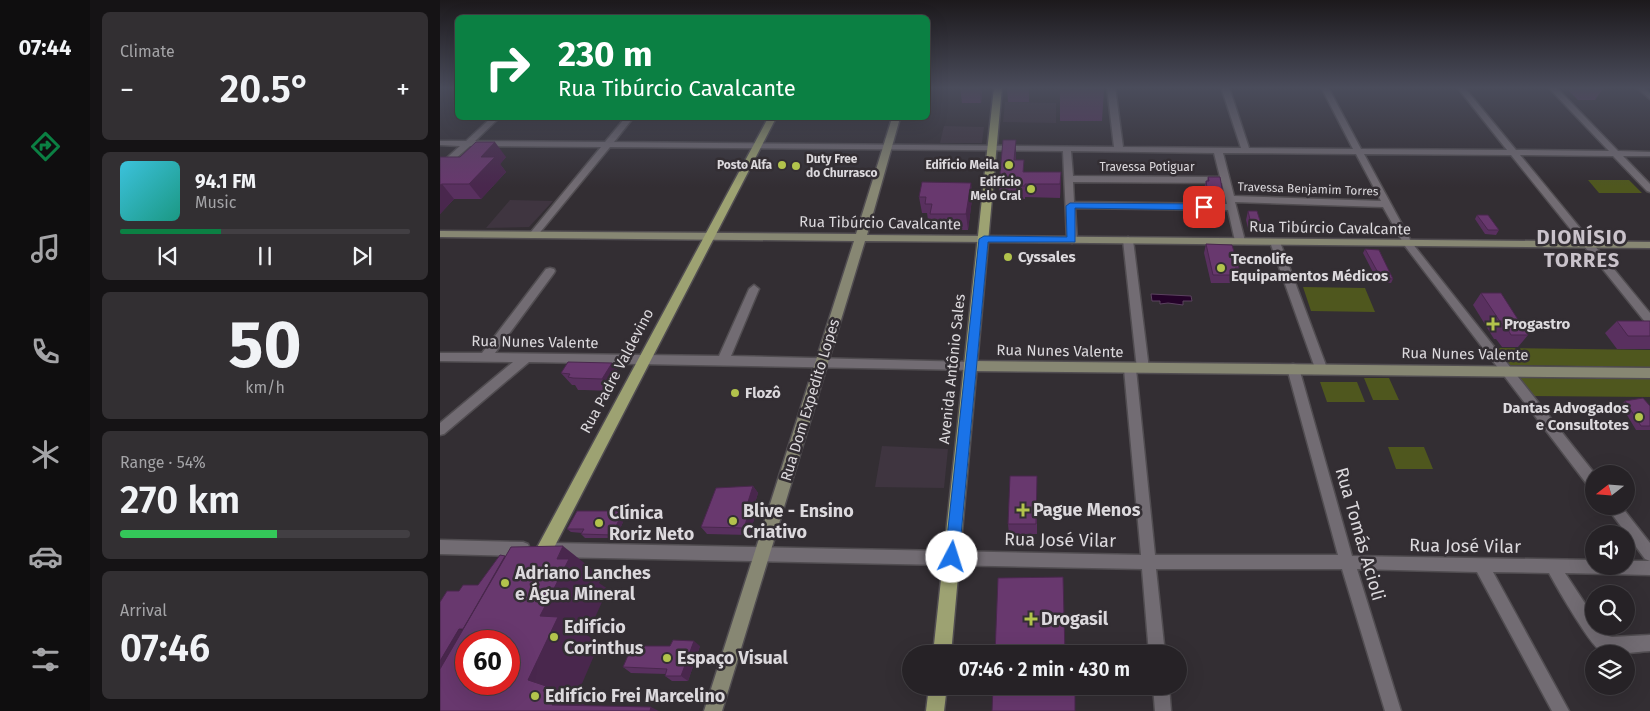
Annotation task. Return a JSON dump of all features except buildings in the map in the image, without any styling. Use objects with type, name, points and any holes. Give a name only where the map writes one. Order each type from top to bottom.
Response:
[{"type":"main road","name":"Rua Padre Valdevino","points":[[531,575],[771,120]]},
{"type":"main road","name":"Avenida Antônio Sales","points":[[943,645],[995,120]]},
{"type":"main road","points":[[936,711],[937,695]]},
{"type":"street","points":[[440,169],[494,120]]},
{"type":"street","points":[[534,234],[627,120]]},
{"type":"street","name":"Rua Dom Expedito Lopes","points":[[713,711],[861,237],[895,120]]},
{"type":"street","points":[[1114,120],[1118,150]]},
{"type":"street","points":[[1236,120],[1246,150]]},
{"type":"street","points":[[1342,120],[1408,244],[1505,371],[1585,471]]},
{"type":"street","points":[[1487,120],[1650,320]]},
{"type":"street","points":[[1583,120],[1650,189]]},
{"type":"street","points":[[440,144],[1650,154]]},
{"type":"street","points":[[1067,150],[1072,240]]},
{"type":"street","points":[[1218,150],[1240,241]]},
{"type":"street","name":"Travessa Potiguar","points":[[1069,179],[1225,180]]},
{"type":"street","name":"Travessa Benjamim Torres","points":[[1070,206],[1231,203],[1386,204]]},
{"type":"street","name":"Rua Tibúrcio Cavalcante","points":[[440,234],[1650,245]]},
{"type":"street","points":[[1128,240],[1147,562],[1156,645]]},
{"type":"street","points":[[1275,242],[1321,368]]},
{"type":"street","points":[[485,358],[550,271]]},
{"type":"street","points":[[723,361],[754,289]]},
{"type":"street","name":"Rua Nunes Valente","points":[[440,357],[822,362],[1136,369],[1321,368],[1650,373]]},
{"type":"street","points":[[440,430],[526,359]]},
{"type":"street","name":"Rua Tomás Acioli","points":[[1293,368],[1393,711]]},
{"type":"street","points":[[1619,515],[1650,554]]},
{"type":"street","name":"Rua José Vilar","points":[[440,547],[1147,562],[1348,562],[1650,568]]},
{"type":"street","points":[[1481,565],[1561,711]]},
{"type":"street","points":[[1553,566],[1574,602],[1603,643],[1612,645],[1650,643]]},
{"type":"street","points":[[1162,695],[1163,711]]},
{"type":"shaded area","points":[[1003,120],[1056,120],[1056,123],[1003,122]]},
{"type":"shaded area","points":[[944,126],[984,127],[982,143],[940,143]]},
{"type":"shaded area","points":[[510,200],[553,201],[529,227],[486,228]]},
{"type":"shaded area","points":[[1151,294],[1191,296],[1192,301],[1183,301],[1183,305],[1160,304],[1160,301],[1152,301]]},
{"type":"shaded area","points":[[882,446],[948,449],[944,488],[875,487]]},
{"type":"green space","points":[[1588,180],[1629,180],[1642,193],[1599,193]]},
{"type":"green space","points":[[1303,287],[1365,288],[1375,312],[1311,311]]},
{"type":"green space","points":[[1498,348],[1650,350],[1650,367],[1508,365]]},
{"type":"green space","points":[[1364,378],[1389,378],[1399,400],[1373,400]]},
{"type":"green space","points":[[1516,378],[1650,379],[1650,397],[1531,396]]},
{"type":"green space","points":[[1320,382],[1357,382],[1365,402],[1327,402]]},
{"type":"green space","points":[[1388,447],[1424,447],[1433,469],[1396,469]]},
{"type":"place","name":"Posto Alfa","points":[[782,165]]},
{"type":"place","name":"Edifício Meila","points":[[1009,165]]},
{"type":"place","name":"Duty Free do Churrasco","points":[[796,166]]},
{"type":"place","name":"Edifício Melo Cral","points":[[1031,189]]},
{"type":"place","name":"Cyssales","points":[[1008,257]]},
{"type":"place","name":"Tecnolife Equipamentos Médicos","points":[[1221,268]]},
{"type":"place","name":"Progastro","points":[[1493,324]]},
{"type":"place","name":"Flozô","points":[[735,393]]},
{"type":"place","name":"Dantas Advogados e Consultotes","points":[[1639,417]]},
{"type":"place","name":"Pague Menos","points":[[1023,510]]},
{"type":"place","name":"Blive - Ensino Criativo","points":[[733,521]]},
{"type":"place","name":"Clínica Roriz Neto","points":[[599,523]]},
{"type":"place","name":"Adriano Lanches e Água Mineral","points":[[505,583]]},
{"type":"place","name":"Drogasil","points":[[1031,619]]},
{"type":"place","name":"Edifício Corinthus","points":[[554,637]]},
{"type":"place","name":"Espaço Visual","points":[[667,658]]},
{"type":"place","name":"Edifício Frei Marcelino","points":[[535,696]]},
{"type":"district","name":"DIONÍSIO TORRES","points":[[1582,248]]},
{"type":"route","points":[[952,557],[984,239],[1072,240],[1070,206],[1204,207]]}]
